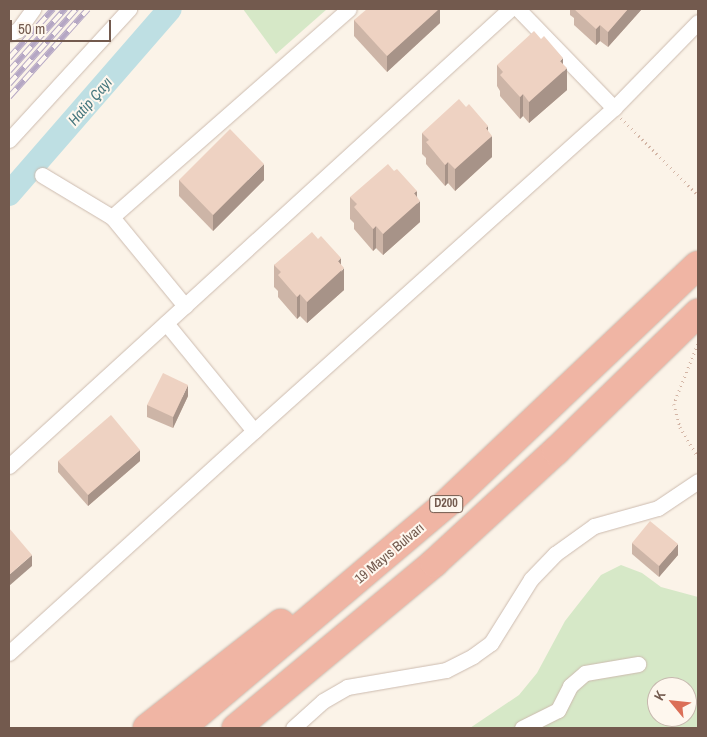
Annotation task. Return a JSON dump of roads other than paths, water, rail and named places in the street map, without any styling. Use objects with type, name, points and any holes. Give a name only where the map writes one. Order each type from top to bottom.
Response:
[{"type":"highway","name":"19 Mayıs Bulvarı","points":[[181,728],[446,504],[698,265]]},
{"type":"highway","name":"D200","points":[[236,728],[434,563],[556,451],[698,313]]},
{"type":"highway","points":[[146,728],[241,651],[446,504]]},
{"type":"highway","points":[[265,728],[434,563]]},
{"type":"street","points":[[9,34],[18,30],[33,9]]},
{"type":"street","points":[[9,140],[129,9]]},
{"type":"street","points":[[112,217],[348,9]]},
{"type":"street","points":[[9,466],[510,9]]},
{"type":"street","points":[[518,9],[615,111]]},
{"type":"street","points":[[9,653],[254,431],[615,111],[698,22]]},
{"type":"street","points":[[42,175],[112,217],[185,306]]},
{"type":"street","points":[[166,323],[254,431]]},
{"type":"street","points":[[292,728],[323,701],[347,687],[392,676],[446,670],[473,656],[491,643],[531,579],[555,554],[594,526],[658,508],[698,481]]},
{"type":"street","points":[[522,728],[558,710],[570,686],[585,673],[638,664]]},
{"type":"waterway","name":"Hatip Çayı","points":[[9,194],[170,9]]},
{"type":"railway","points":[[9,58],[53,9]]},
{"type":"railway","points":[[9,71],[65,9]]},
{"type":"railway","points":[[9,84],[76,9]]},
{"type":"railway","points":[[9,97],[88,9]]}]
